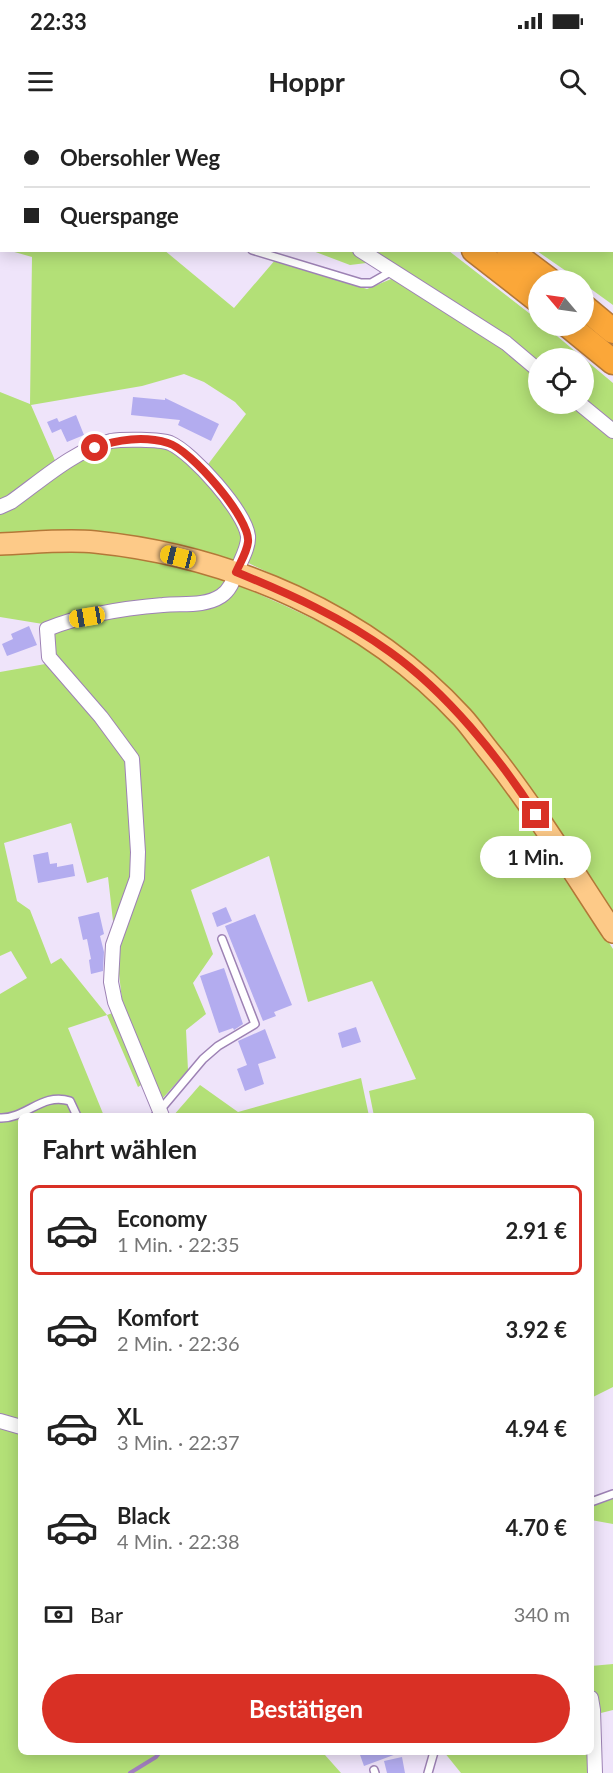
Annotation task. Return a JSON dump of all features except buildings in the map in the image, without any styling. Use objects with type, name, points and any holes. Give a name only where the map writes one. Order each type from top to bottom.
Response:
[{"type":"highway","points":[[477,252],[528,292]]},
{"type":"highway","points":[[512,252],[536,270]]},
{"type":"highway","points":[[594,315],[613,331]]},
{"type":"highway","points":[[581,336],[613,362]]},
{"type":"main road","points":[[0,544],[97,542],[159,552],[236,572],[337,617],[392,653],[462,717],[523,795],[613,933]]},
{"type":"street","points":[[363,252],[506,343],[528,362]]},
{"type":"street","points":[[592,414],[613,431]]},
{"type":"street","points":[[0,507],[11,502],[78,454],[112,441],[135,440],[170,443],[203,468],[245,526],[248,543],[227,591],[218,598],[195,604],[163,605],[75,619],[48,629],[49,657],[76,685],[132,759],[138,852],[137,878],[113,945],[111,982],[115,1002],[158,1113]]},
{"type":"street","points":[[0,1421],[18,1426]]},
{"type":"street","points":[[594,1742],[595,1773]]},
{"type":"lane","points":[[259,252],[361,283],[371,283],[392,271]]},
{"type":"lane","points":[[161,1113],[203,1059],[218,1046],[255,1024],[222,939]]},
{"type":"lane","points":[[20,1113],[52,1098],[70,1101],[76,1113]]},
{"type":"lane","points":[[0,1118],[18,1114]]},
{"type":"lane","points":[[594,1502],[613,1494]]},
{"type":"lane","points":[[428,1773],[433,1755]]},
{"type":"green space","points":[[14,252],[166,252],[234,308],[276,259],[367,289],[396,277],[504,346],[528,366],[528,414],[586,414],[613,437],[613,917],[520,774],[466,707],[437,677],[404,649],[366,623],[244,561],[253,544],[206,467],[246,414],[235,402],[204,382],[184,374],[142,386],[31,405],[57,465],[0,505],[0,392],[30,404],[32,257]]},
{"type":"green space","points":[[316,252],[450,252],[528,312],[528,336],[557,336],[571,348],[528,348],[528,359],[383,261],[350,265]]},
{"type":"green space","points":[[538,252],[613,252],[613,305],[594,291],[594,270],[565,270]]},
{"type":"green space","points":[[594,367],[613,383],[613,428],[594,412]]},
{"type":"green space","points":[[112,444],[170,446],[200,471],[235,518],[246,543],[239,561],[153,540],[69,532],[0,538],[0,511],[79,458]]},
{"type":"green space","points":[[71,546],[166,563],[226,580],[216,595],[49,625],[0,617],[0,551]]},
{"type":"green space","points":[[236,584],[308,617],[361,645],[421,692],[441,711],[477,753],[527,820],[613,949],[613,1387],[594,1396],[594,1113],[373,1113],[369,1091],[416,1079],[372,981],[308,1002],[269,856],[191,890],[213,954],[193,983],[206,1014],[186,1030],[188,1070],[162,1099],[149,1080],[138,1087],[107,1015],[68,1028],[103,1113],[18,1113],[18,1755],[325,1755],[341,1773],[0,1773],[0,994],[27,978],[11,951],[0,956],[0,672],[51,663],[50,630],[100,617],[197,608]],"holes":[[[71,823],[87,883],[108,877],[123,1009],[107,1015],[61,958],[51,964],[30,910],[17,901],[4,843]]]},
{"type":"green space","points":[[361,1078],[368,1113],[176,1113],[200,1085],[238,1112]]},
{"type":"green space","points":[[613,1496],[613,1524],[594,1521],[594,1503]]},
{"type":"green space","points":[[613,1664],[613,1710],[597,1714],[594,1690],[594,1666]]},
{"type":"green space","points":[[446,1755],[587,1755],[587,1773],[461,1773]]},
{"type":"waterway","points":[[130,1773],[158,1755]]},
{"type":"route","points":[[95,448],[112,441],[170,443],[203,468],[239,516],[248,533],[248,543],[236,572],[337,617],[392,653],[462,717],[536,815]]}]
